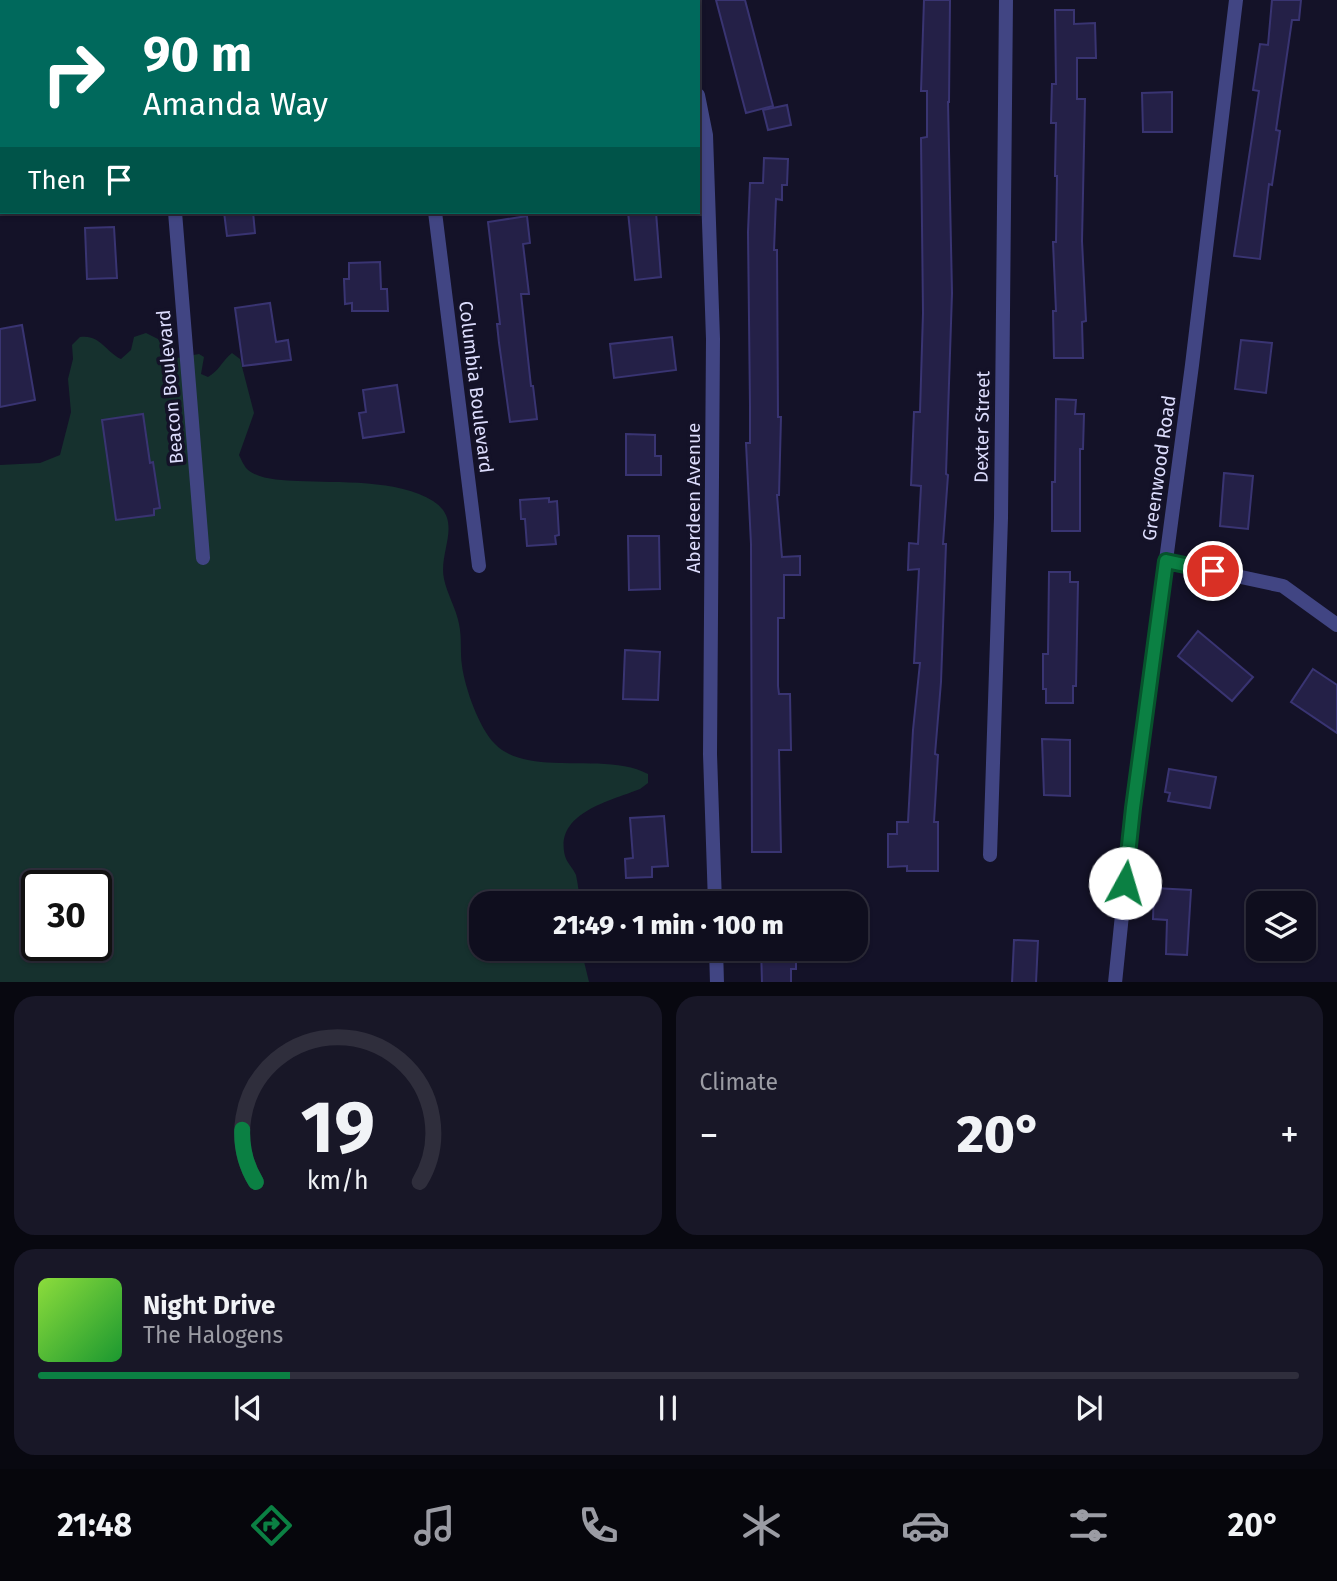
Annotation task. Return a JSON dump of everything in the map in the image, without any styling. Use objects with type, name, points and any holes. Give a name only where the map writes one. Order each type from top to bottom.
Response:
[{"type":"street","name":"Dexter Street","points":[[990,855],[1001,518],[1006,0]]},
{"type":"street","name":"Greenwood Road","points":[[1115,982],[1133,808],[1236,0]]},
{"type":"street","name":"Aberdeen Avenue","points":[[700,105],[706,135],[713,339],[710,754],[715,891]]},
{"type":"street","name":"Beacon Boulevard","points":[[175,214],[203,558]]},
{"type":"street","name":"Columbia Boulevard","points":[[435,214],[480,566]]},
{"type":"street","points":[[1166,561],[1283,586],[1337,625]]},
{"type":"street","points":[[716,961],[717,982]]},
{"type":"green space","points":[[146,333],[158,339],[167,354],[177,358],[199,354],[204,357],[201,374],[208,377],[232,353],[240,359],[254,413],[239,455],[252,473],[278,480],[386,486],[419,494],[433,501],[442,509],[449,527],[444,579],[459,624],[464,675],[478,718],[489,737],[509,754],[527,760],[611,764],[648,774],[648,783],[640,789],[587,811],[568,829],[564,841],[565,856],[576,875],[578,891],[469,891],[469,961],[584,961],[589,982],[0,982],[0,465],[40,463],[60,455],[71,412],[68,379],[73,359],[72,345],[80,337],[93,338],[121,359],[131,350],[134,337]]},
{"type":"building","points":[[716,0],[745,0],[773,106],[746,113]]},
{"type":"building","points":[[924,0],[950,0],[948,102],[952,293],[941,682],[935,754],[938,755],[934,822],[938,822],[938,871],[907,871],[907,866],[888,867],[888,834],[897,834],[897,822],[908,822],[920,663],[914,663],[919,569],[908,570],[909,543],[918,544],[921,486],[911,485],[914,412],[920,412],[923,313],[921,138],[927,137],[927,91],[921,91]]},
{"type":"building","points":[[1272,0],[1301,0],[1299,20],[1292,20],[1276,130],[1280,131],[1272,185],[1269,184],[1260,259],[1234,256],[1259,91],[1253,90],[1260,44],[1268,45]]},
{"type":"building","points":[[1055,10],[1074,10],[1074,24],[1095,23],[1096,58],[1077,58],[1077,99],[1085,99],[1082,241],[1086,321],[1082,322],[1083,358],[1054,358],[1053,311],[1056,311],[1053,242],[1056,242],[1057,176],[1056,123],[1051,123],[1052,84],[1056,84]]},
{"type":"building","points":[[1172,92],[1172,132],[1143,132],[1142,93]]},
{"type":"building","points":[[787,105],[791,125],[768,130],[763,110]]},
{"type":"building","points":[[764,158],[788,159],[787,185],[782,185],[782,200],[776,199],[774,250],[777,250],[778,417],[781,417],[777,495],[782,557],[800,556],[800,575],[784,575],[784,618],[778,618],[778,686],[779,694],[790,694],[791,750],[779,750],[781,852],[752,852],[751,544],[746,443],[750,443],[748,232],[750,183],[763,183]]},
{"type":"building","points":[[224,214],[253,214],[255,233],[227,236]]},
{"type":"building","points":[[628,214],[656,214],[661,277],[635,280]]},
{"type":"building","points":[[527,216],[530,243],[523,244],[529,294],[521,294],[537,419],[510,422],[499,343],[497,324],[500,324],[488,222]]},
{"type":"building","points":[[114,227],[117,278],[87,279],[85,228]]},
{"type":"building","points":[[380,262],[381,289],[387,289],[388,311],[352,311],[352,303],[345,304],[344,279],[349,279],[349,263]]},
{"type":"building","points":[[270,303],[276,342],[288,340],[291,360],[243,366],[235,308]]},
{"type":"building","points":[[22,325],[35,400],[0,407],[0,329]]},
{"type":"building","points":[[672,337],[676,370],[614,378],[610,344]]},
{"type":"building","points":[[1241,340],[1272,343],[1266,393],[1235,389]]},
{"type":"building","points":[[397,385],[404,432],[363,438],[359,413],[366,412],[363,390]]},
{"type":"building","points":[[1056,399],[1076,400],[1075,414],[1084,414],[1083,449],[1080,449],[1080,531],[1052,531]]},
{"type":"building","points":[[143,414],[160,508],[154,509],[154,515],[116,520],[102,420]]},
{"type":"building","points":[[626,434],[655,435],[655,456],[661,456],[661,475],[626,475]]},
{"type":"building","points":[[1224,473],[1253,476],[1248,529],[1220,526]]},
{"type":"building","points":[[549,498],[549,502],[557,501],[559,535],[555,536],[556,544],[527,546],[520,500]]},
{"type":"building","points":[[628,536],[659,536],[660,589],[629,590]]},
{"type":"building","points":[[1049,572],[1070,572],[1070,582],[1078,582],[1076,686],[1073,686],[1073,703],[1046,703],[1046,689],[1043,689],[1043,654],[1048,654]]},
{"type":"building","points":[[1198,631],[1253,677],[1232,701],[1178,656]]},
{"type":"building","points":[[625,650],[660,652],[658,700],[623,699]]},
{"type":"building","points":[[1313,669],[1337,685],[1337,733],[1291,702]]},
{"type":"building","points":[[1042,739],[1070,740],[1070,796],[1044,795]]},
{"type":"building","points":[[1169,769],[1216,777],[1210,808],[1168,801],[1170,793],[1165,792]]},
{"type":"building","points":[[664,816],[668,866],[652,867],[652,877],[626,878],[625,859],[633,858],[630,818]]},
{"type":"building","points":[[1154,888],[1191,890],[1187,955],[1166,954],[1167,920],[1153,919]]},
{"type":"building","points":[[1014,940],[1038,941],[1036,982],[1012,982]]},
{"type":"building","points":[[761,961],[796,961],[796,969],[791,969],[791,982],[762,982]]},
{"type":"route","points":[[1125,883],[1166,561],[1213,571]]}]
